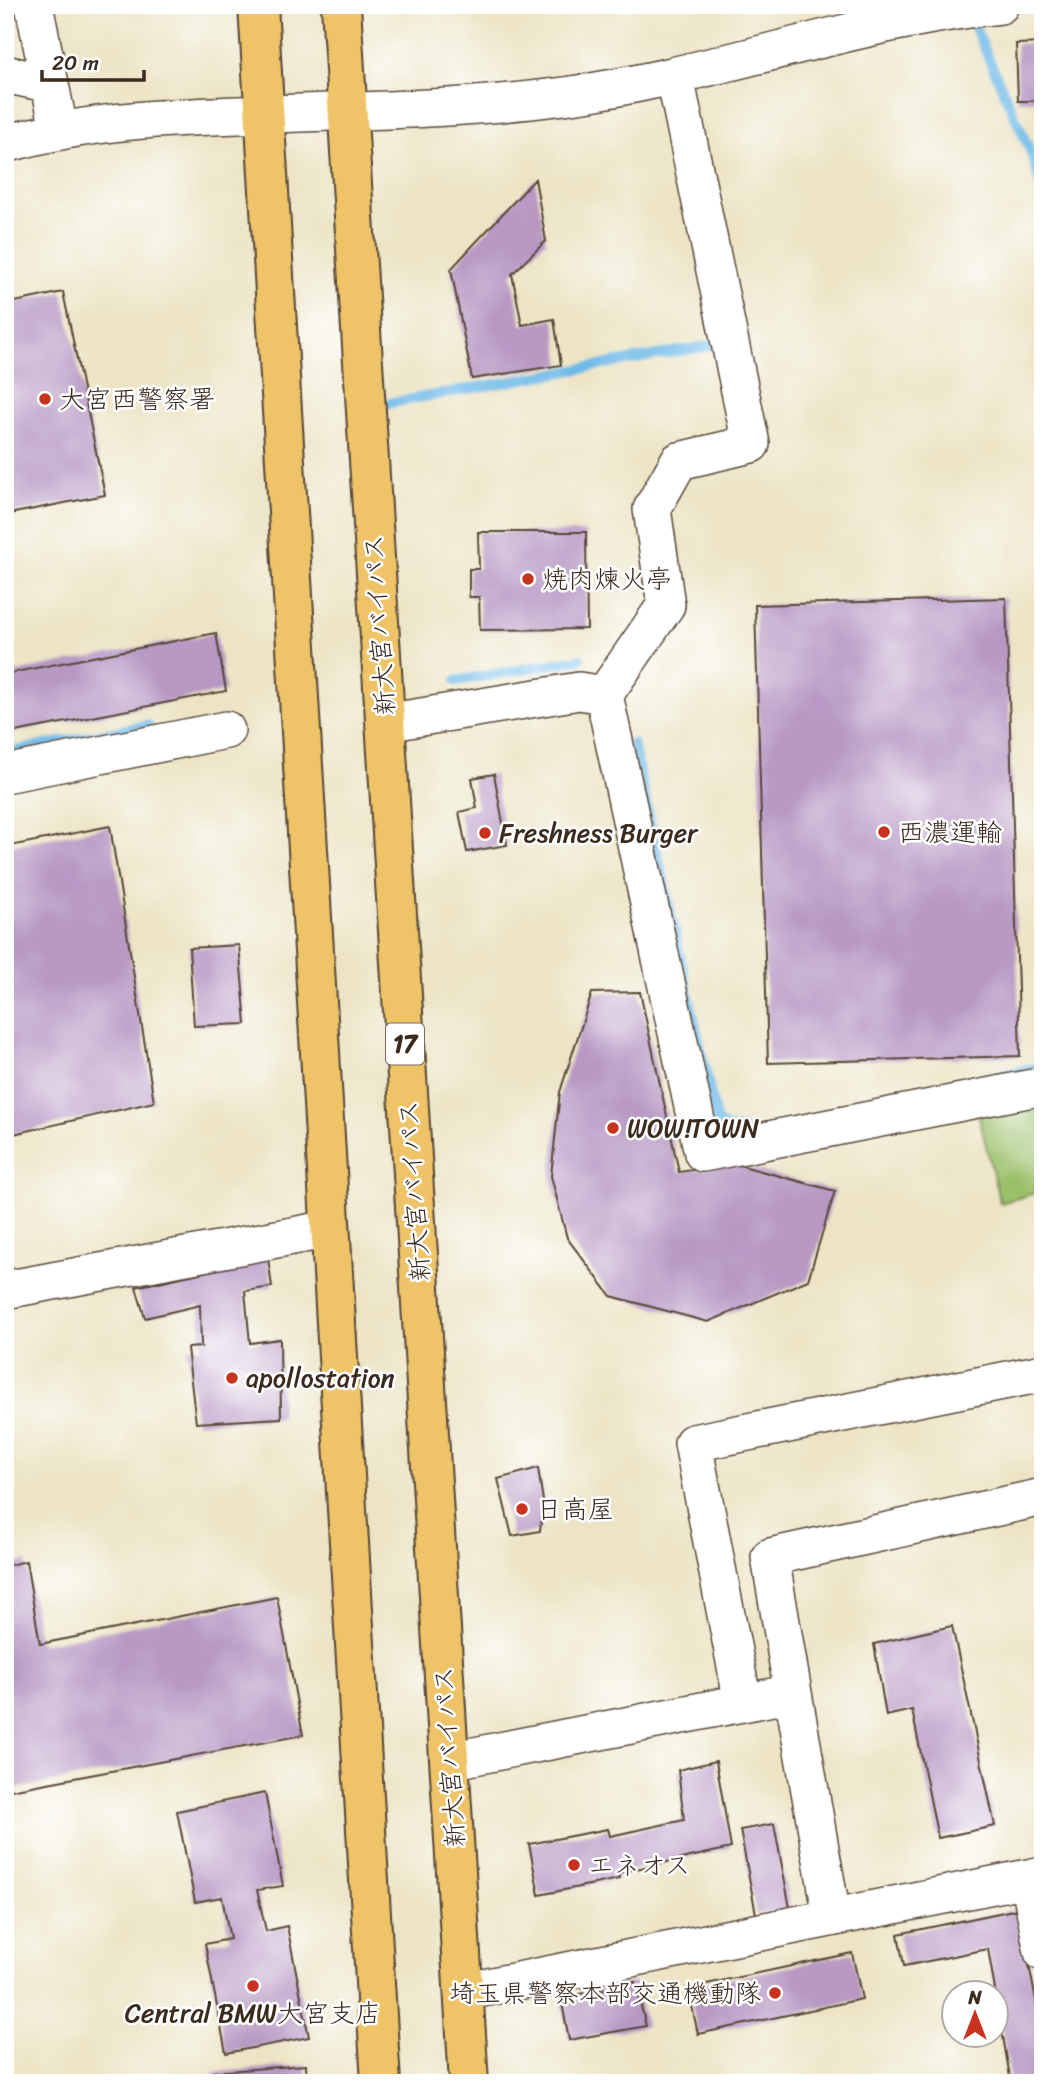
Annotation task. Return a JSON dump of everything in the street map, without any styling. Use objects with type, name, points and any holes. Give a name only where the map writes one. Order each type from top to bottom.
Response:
[{"type":"highway","points":[[258,5],[267,114],[381,2083]]},
{"type":"highway","name":"新大宮バイパス","points":[[341,5],[469,2083]]},
{"type":"street","points":[[34,5],[59,128]]},
{"type":"street","points":[[5,144],[59,128],[168,117],[347,111],[564,96],[675,76],[906,20],[1000,5]]},
{"type":"street","points":[[5,74],[50,84]]},
{"type":"street","points":[[675,76],[751,444],[679,461],[652,509],[666,605],[604,695],[703,1153],[1043,1086]]},
{"type":"street","points":[[385,723],[579,691],[604,695]]},
{"type":"street","points":[[5,774],[226,730]]},
{"type":"street","points":[[5,1290],[330,1229]]},
{"type":"street","points":[[743,1703],[693,1443],[1043,1373]]},
{"type":"street","points":[[832,1917],[770,1558],[1043,1497]]},
{"type":"street","points":[[449,1762],[793,1693]]},
{"type":"street","points":[[463,1992],[1036,1876],[1043,1952]]},
{"type":"green space","points":[[1043,1094],[1043,1191],[1000,1203],[977,1109]]},
{"type":"building","points":[[1043,43],[1043,101],[1018,101],[1016,44]]},
{"type":"building","points":[[535,179],[546,241],[512,274],[522,325],[554,319],[561,365],[472,379],[451,269]]},
{"type":"building","name":"大宮西警察署","points":[[63,292],[105,495],[9,514],[5,496],[5,304]]},
{"type":"building","points":[[478,532],[586,532],[587,629],[480,630],[479,597],[469,597],[469,569],[479,569]]},
{"type":"building","points":[[1006,598],[1020,1056],[768,1063],[755,605]]},
{"type":"building","points":[[216,633],[226,691],[5,734],[5,674]]},
{"type":"building","points":[[494,774],[507,845],[467,852],[459,812],[477,808],[472,778]]},
{"type":"building","points":[[110,826],[154,1102],[5,1136],[5,847]]},
{"type":"building","points":[[239,945],[246,1024],[194,1026],[189,948]]},
{"type":"building","name":"WOW!TOWN","points":[[640,992],[679,1172],[735,1164],[835,1191],[808,1280],[708,1322],[611,1296],[567,1238],[551,1176],[560,1092],[592,993]]},
{"type":"building","points":[[268,1258],[272,1287],[245,1291],[250,1343],[280,1339],[281,1418],[196,1423],[187,1348],[201,1347],[200,1305],[145,1318],[136,1287]]},
{"type":"building","points":[[538,1468],[543,1501],[540,1531],[512,1536],[498,1479]]},
{"type":"building","points":[[26,1561],[40,1644],[277,1597],[303,1735],[5,1791],[5,1566]]},
{"type":"building","points":[[952,1626],[995,1826],[938,1838],[912,1710],[886,1716],[874,1644]]},
{"type":"building","points":[[716,1761],[731,1848],[618,1873],[619,1879],[539,1895],[529,1844],[608,1829],[610,1836],[684,1820],[678,1770]]},
{"type":"building","points":[[265,1793],[283,1886],[257,1890],[266,1931],[287,1926],[309,2037],[226,2053],[205,1944],[230,1939],[222,1897],[195,1902],[177,1811]]},
{"type":"building","points":[[774,1824],[790,1908],[756,1914],[740,1830]]},
{"type":"building","points":[[1018,1909],[1043,2036],[1043,2083],[1011,2083],[1005,2050],[1010,2050],[1010,1980],[993,1980],[988,1949],[904,1966],[898,1934]]},
{"type":"building","name":"埼玉県警察本部交通機動隊","points":[[852,1953],[862,1999],[698,2034],[688,1988]]},
{"type":"building","points":[[635,1982],[646,2026],[569,2040],[561,1998]]},
{"type":"building","points":[[306,2065],[307,2083],[214,2083],[213,2072]]},
{"type":"waterway","points":[[975,28],[1032,155],[1043,194]]},
{"type":"waterway","points":[[373,406],[719,344]]},
{"type":"waterway","points":[[456,681],[580,659]]},
{"type":"waterway","points":[[5,753],[148,725]]},
{"type":"waterway","points":[[633,744],[717,1122],[731,1131],[742,1129]]},
{"type":"waterway","points":[[895,1097],[1043,1066]]},
{"type":"place","name":"大宮西警察署","points":[[45,399]]},
{"type":"place","name":"焼肉煉火亭","points":[[528,579]]},
{"type":"place","name":"西濃運輸","points":[[884,832]]},
{"type":"place","name":"Freshness Burger","points":[[485,833]]},
{"type":"place","name":"WOW!TOWN","points":[[613,1128]]},
{"type":"place","name":"apollostation","points":[[232,1378]]},
{"type":"place","name":"日高屋","points":[[522,1509]]},
{"type":"place","name":"エネオス","points":[[574,1865]]},
{"type":"place","name":"Central BMW大宮支店","points":[[253,1986]]},
{"type":"place","name":"埼玉県警察本部交通機動隊","points":[[775,1993]]}]
